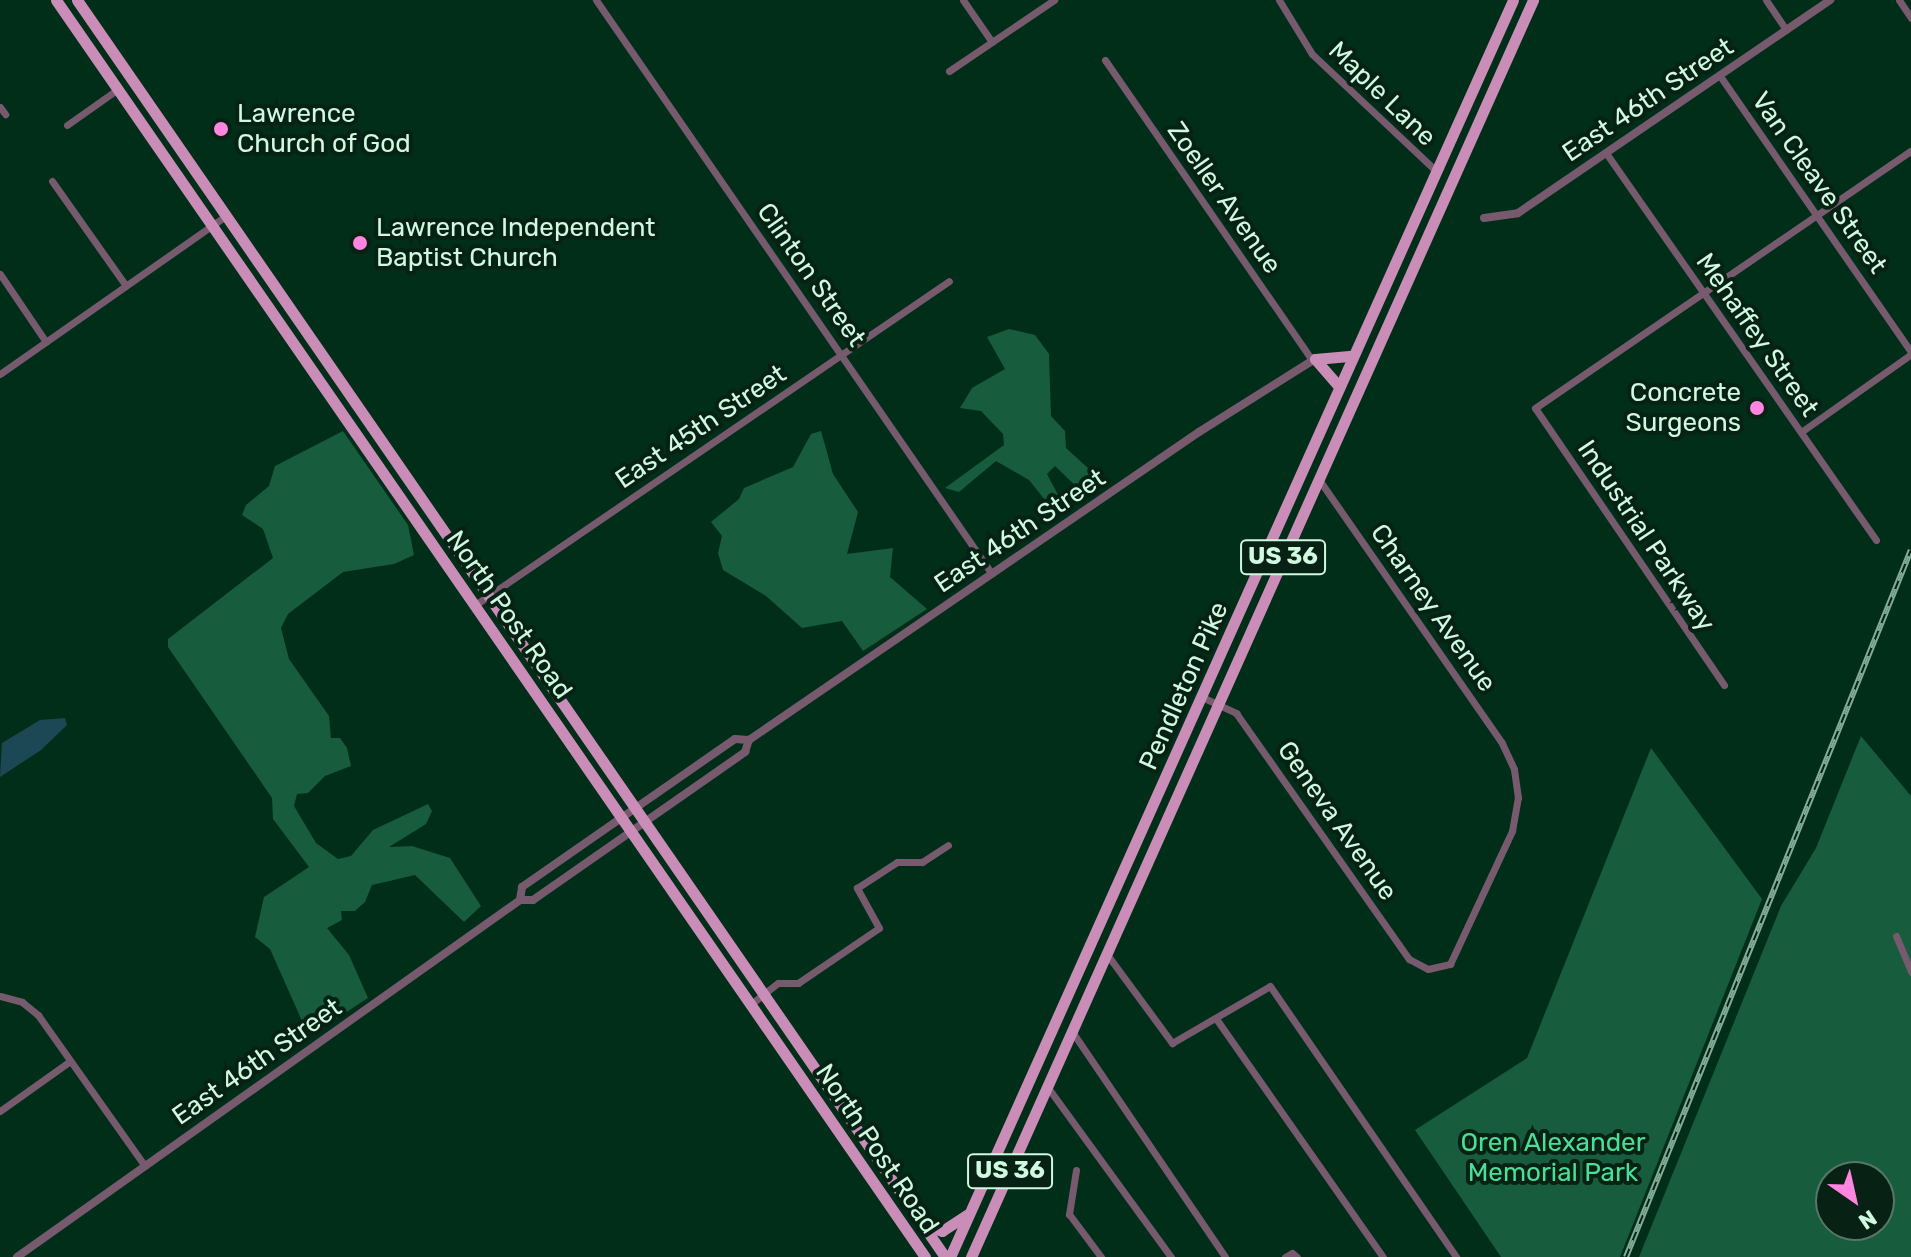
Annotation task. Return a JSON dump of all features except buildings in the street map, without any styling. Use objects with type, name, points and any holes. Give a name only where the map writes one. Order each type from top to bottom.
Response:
[{"type":"main road","name":"North Post Road","points":[[56,0],[925,1257]]},
{"type":"main road","name":"North Post Road","points":[[77,0],[922,1224],[948,1257]]},
{"type":"main road","name":"Pendleton Pike","points":[[948,1257],[1513,0]]},
{"type":"main road","name":"Pendleton Pike","points":[[971,1257],[1533,0]]},
{"type":"main road","points":[[1313,359],[1352,356]]},
{"type":"main road","points":[[1313,359],[1339,387]]},
{"type":"main road","points":[[922,1224],[942,1231],[970,1212]]},
{"type":"street","name":"Clinton Street","points":[[596,0],[992,574]]},
{"type":"street","points":[[963,0],[992,42]]},
{"type":"street","points":[[949,71],[1054,0]]},
{"type":"street","name":"Maple Lane","points":[[1279,0],[1314,57],[1436,171]]},
{"type":"street","points":[[1766,0],[1786,30]]},
{"type":"street","name":"East 46th Street","points":[[1484,218],[1518,213],[1830,0]]},
{"type":"street","points":[[1899,0],[1911,18]]},
{"type":"street","name":"Zoeller Avenue","points":[[1105,60],[1313,359]]},
{"type":"street","name":"Van Cleave Street","points":[[1720,76],[1911,353]]},
{"type":"street","points":[[67,125],[118,89]]},
{"type":"street","points":[[1703,293],[1911,151]]},
{"type":"street","name":"Mehaffey Street","points":[[1606,153],[1876,540]]},
{"type":"street","points":[[52,181],[126,286]]},
{"type":"street","points":[[0,374],[226,216]]},
{"type":"street","points":[[0,274],[46,342]]},
{"type":"street","name":"East 45th Street","points":[[475,605],[949,281]]},
{"type":"street","name":"Industrial Parkway","points":[[1703,293],[1535,408],[1724,685]]},
{"type":"street","points":[[1801,432],[1911,353]]},
{"type":"street","name":"East 46th Street","points":[[17,1257],[520,900],[533,900],[745,752],[749,740],[1313,359]]},
{"type":"street","name":"Charney Avenue","points":[[1318,478],[1512,763],[1518,798],[1511,835],[1459,954],[1435,970]]},
{"type":"street","name":"Geneva Avenue","points":[[1202,697],[1236,713],[1407,956],[1419,967],[1435,970]]},
{"type":"street","name":"East 46th Street","points":[[520,900],[522,887],[636,807],[735,739],[749,740]]},
{"type":"street","points":[[751,1004],[763,993],[787,980],[798,983],[879,928],[857,888],[897,862],[922,862],[948,845]]},
{"type":"street","points":[[1896,936],[1911,972]]},
{"type":"street","points":[[1106,953],[1172,1043],[1217,1020],[1270,986],[1456,1257]]},
{"type":"street","points":[[0,996],[32,1009],[145,1166]]},
{"type":"street","points":[[1217,1020],[1383,1257]]},
{"type":"street","points":[[1071,1030],[1225,1257]]},
{"type":"street","points":[[0,1111],[70,1061]]},
{"type":"street","points":[[1046,1085],[1171,1257]]},
{"type":"street","points":[[1076,1170],[1069,1214],[1101,1257]]},
{"type":"street","points":[[1285,1257],[1292,1253],[1297,1257]]},
{"type":"green space","points":[[1009,329],[1035,335],[1049,354],[1051,416],[1065,431],[1066,448],[1100,479],[1098,489],[1082,492],[1055,466],[1047,474],[1065,508],[1057,515],[1029,480],[996,461],[959,492],[945,488],[1004,445],[1003,434],[981,411],[960,408],[972,388],[1005,369],[987,337]]},
{"type":"green space","points":[[343,431],[408,525],[414,555],[394,564],[343,572],[288,614],[281,628],[289,659],[329,716],[331,738],[340,738],[347,748],[351,766],[325,776],[308,793],[297,794],[294,806],[316,843],[338,859],[351,856],[373,830],[428,804],[432,811],[426,824],[389,847],[412,846],[450,858],[481,906],[464,922],[415,875],[372,885],[365,902],[355,911],[341,911],[342,920],[327,928],[349,955],[368,998],[325,1026],[302,1021],[270,949],[255,937],[264,897],[309,867],[273,819],[272,798],[168,647],[168,639],[273,558],[263,529],[242,515],[246,505],[269,486],[275,466]]},
{"type":"green space","points":[[821,431],[833,474],[858,512],[847,554],[893,548],[890,577],[927,609],[863,651],[842,621],[802,628],[766,596],[723,570],[718,553],[722,536],[711,522],[739,499],[744,488],[793,467],[811,434]]},
{"type":"green space","points":[[1861,736],[1911,796],[1911,1257],[1639,1257],[1781,906],[1816,848]]},
{"type":"green space","name":"Oren Alexander Memorial Park","points":[[1651,748],[1762,899],[1620,1257],[1501,1257],[1415,1130],[1527,1058]]},
{"type":"water","points":[[65,718],[67,725],[41,750],[0,777],[2,743],[40,720]]},
{"type":"railway","points":[[1626,1257],[1911,550]]},
{"type":"place","name":"Lawrence Church of God","points":[[221,129]]},
{"type":"place","name":"Lawrence Independent Baptist Church","points":[[360,243]]},
{"type":"place","name":"Concrete Surgeons","points":[[1757,408]]}]
